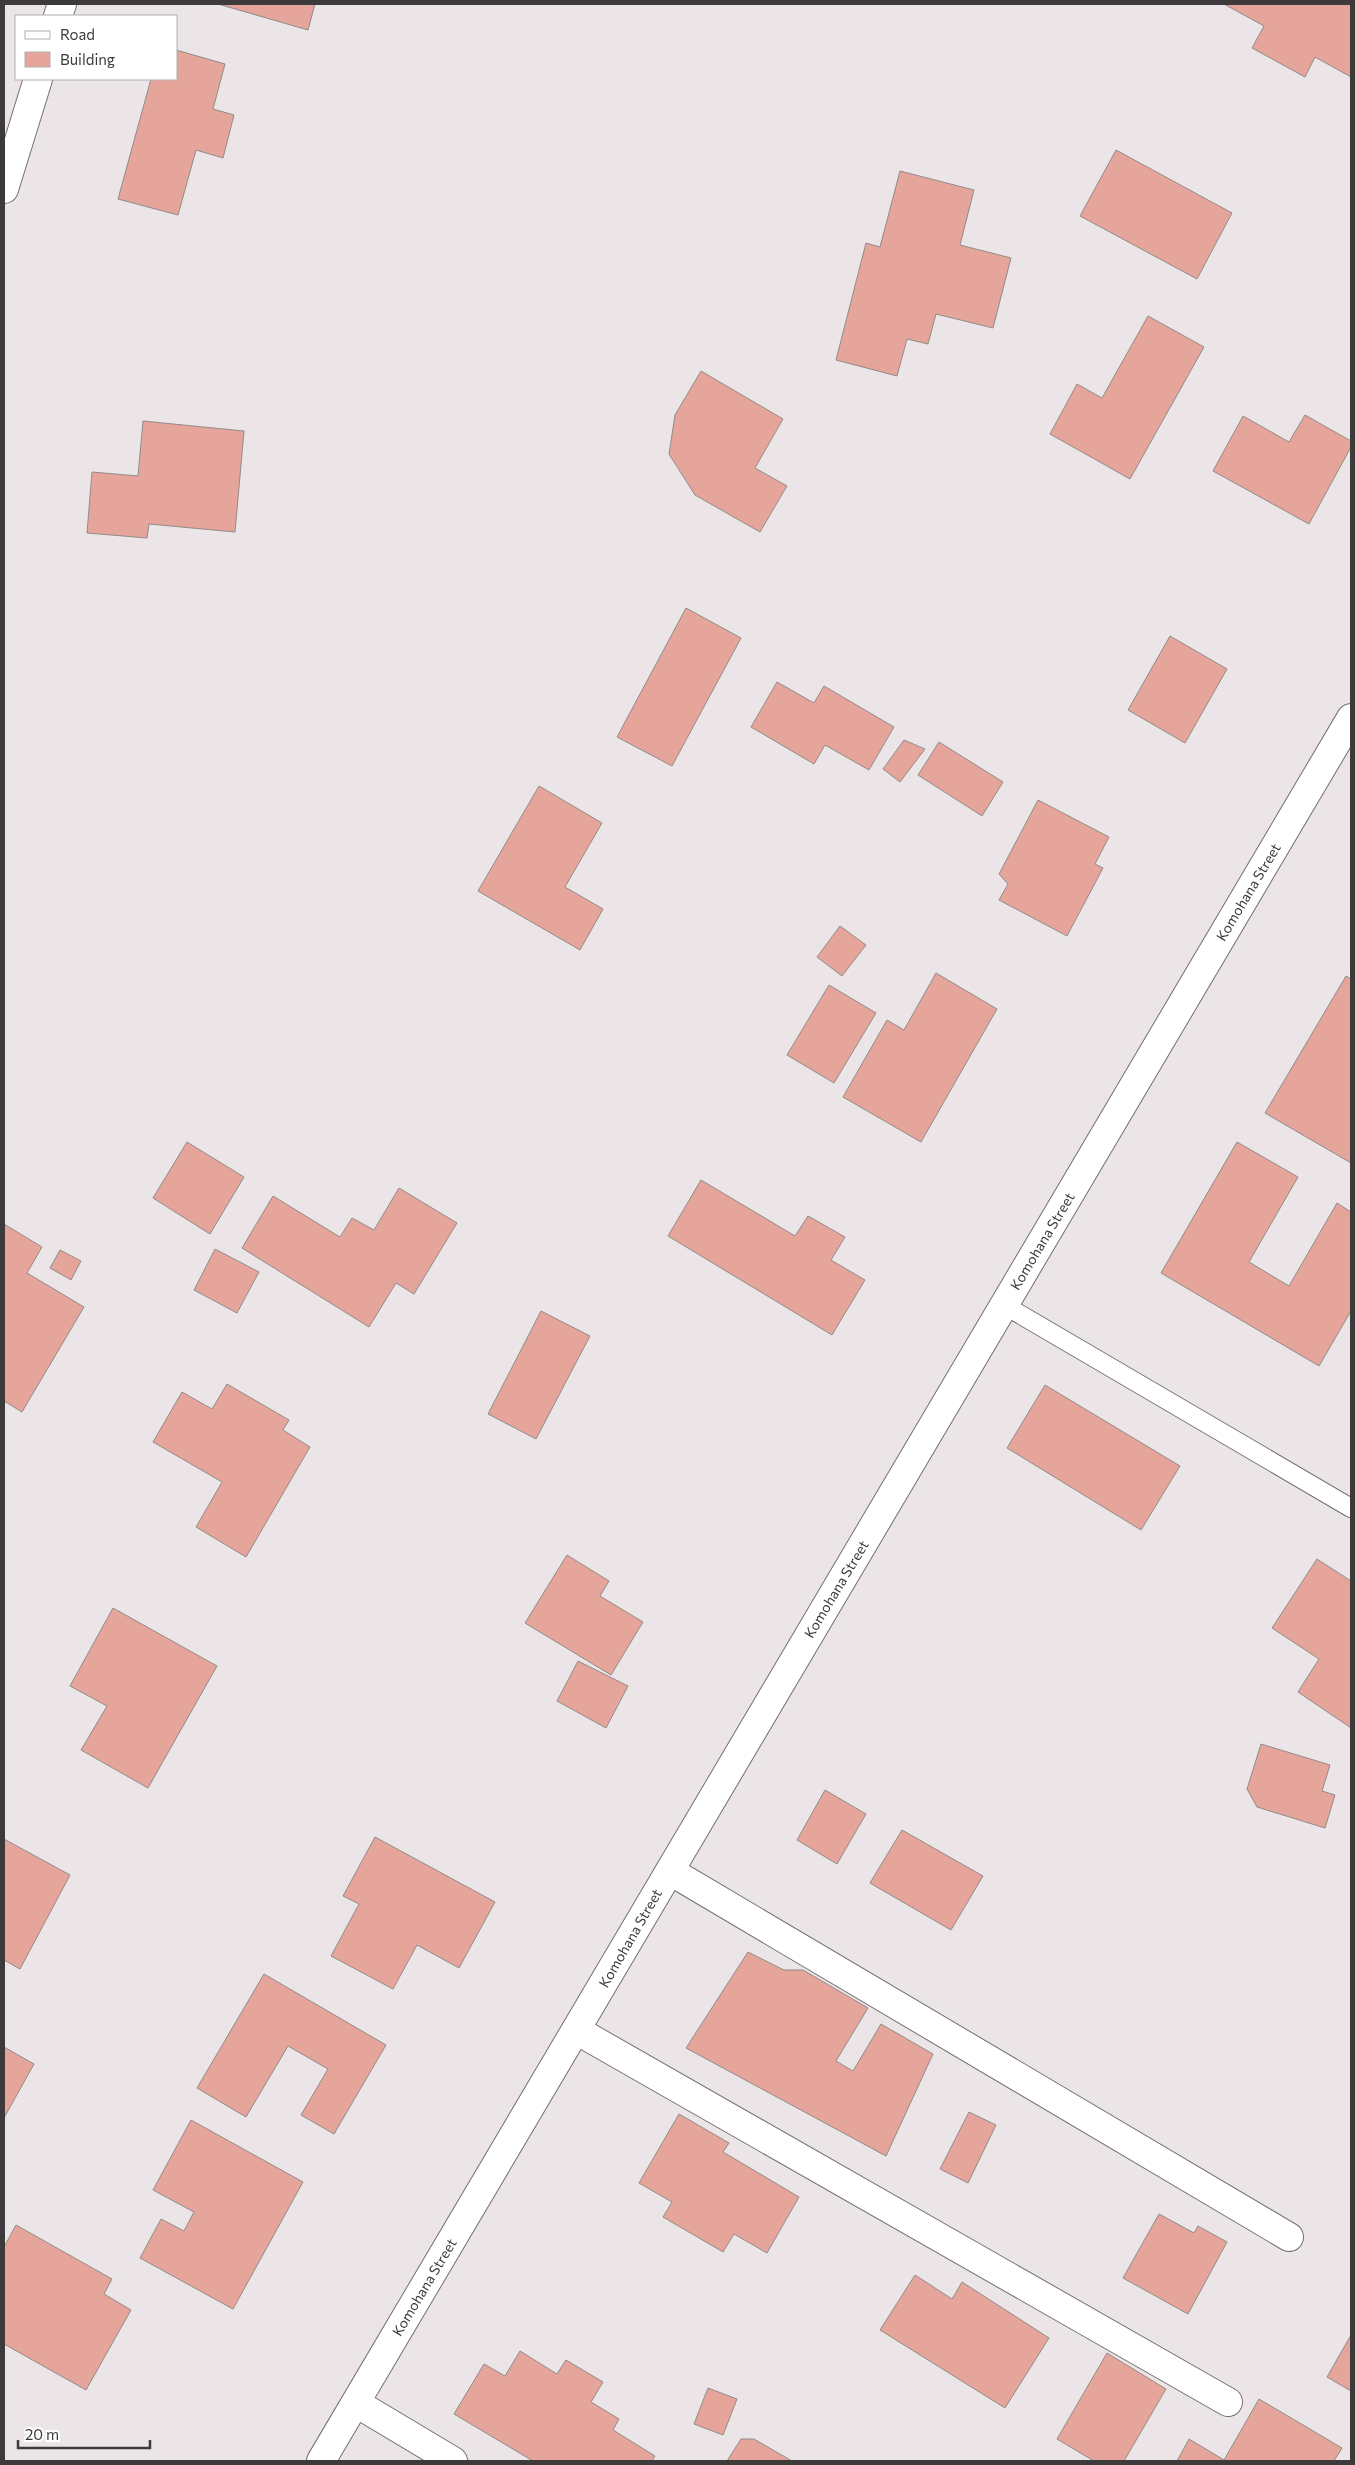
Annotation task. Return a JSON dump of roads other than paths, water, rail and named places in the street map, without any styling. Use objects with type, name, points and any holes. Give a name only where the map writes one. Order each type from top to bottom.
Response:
[{"type":"street","points":[[4,189],[38,80]]},
{"type":"street","name":"Komohana Street","points":[[321,2461],[1351,718]]},
{"type":"street","points":[[670,1871],[1289,2237]]},
{"type":"street","points":[[576,2030],[1228,2402]]},
{"type":"street","points":[[356,2403],[453,2461]]},
{"type":"lane","points":[[1004,1305],[1351,1508]]}]
